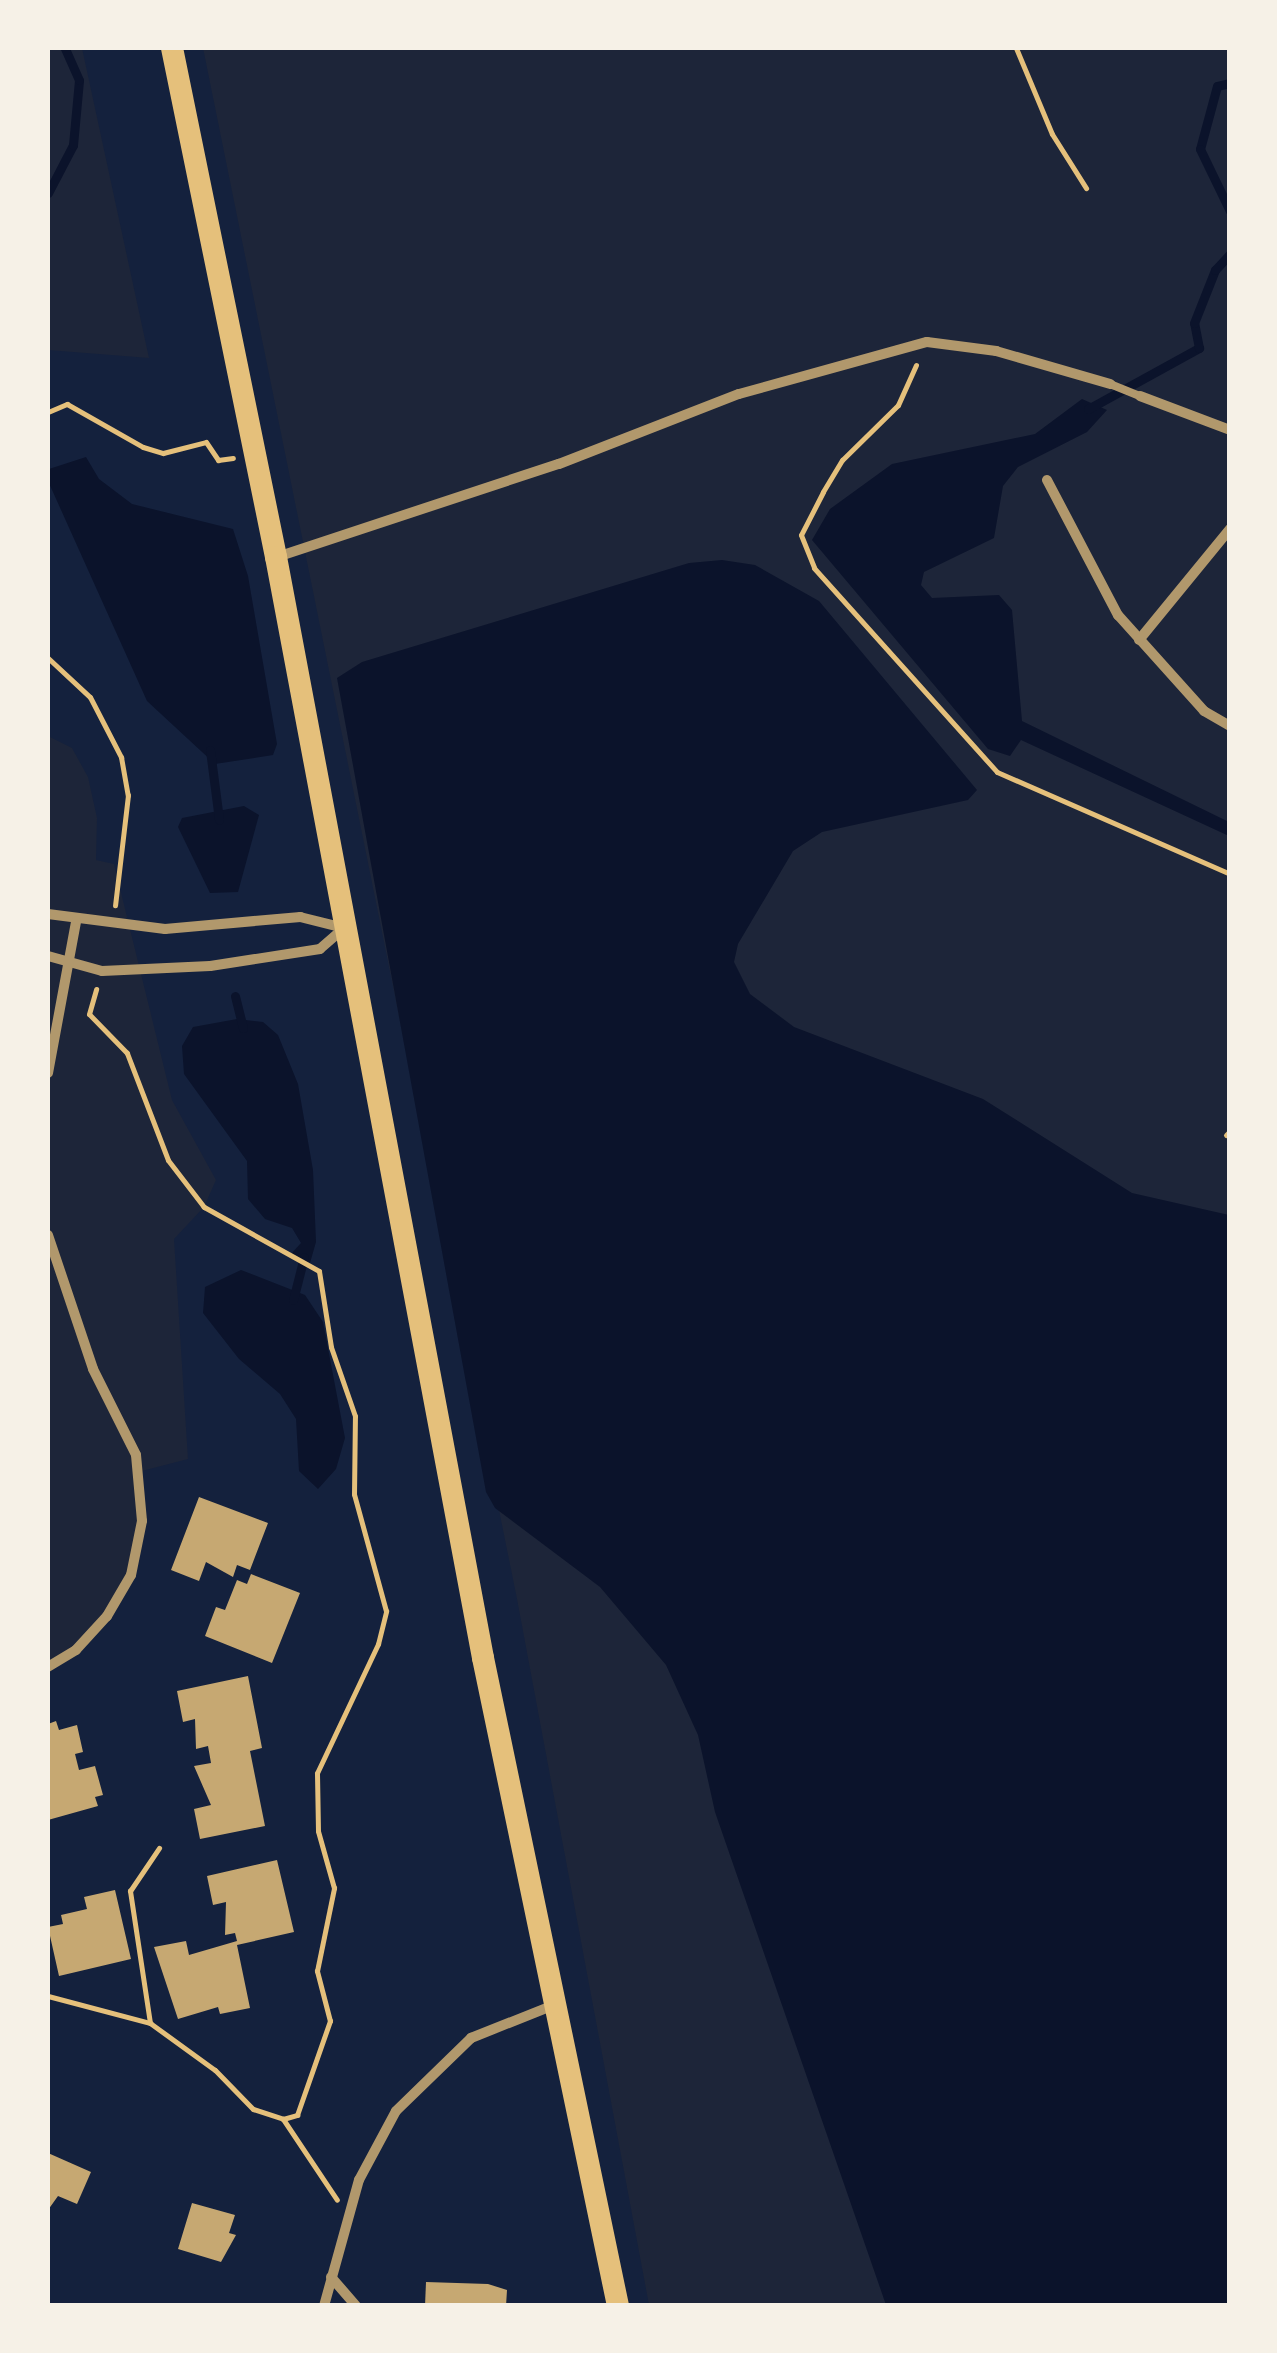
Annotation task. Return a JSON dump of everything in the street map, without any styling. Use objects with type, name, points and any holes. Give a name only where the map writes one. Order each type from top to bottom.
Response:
[{"type":"main road","points":[[172,48],[276,557],[344,928],[554,2006],[618,2306]]},
{"type":"street","points":[[276,557],[559,464],[738,394],[927,342],[996,351],[1110,384]]},
{"type":"street","points":[[1140,396],[1230,430]]},
{"type":"street","points":[[1047,480],[1094,579],[1139,640],[1204,711],[1230,726]]},
{"type":"street","points":[[1139,640],[1230,529]]},
{"type":"street","points":[[48,914],[76,922],[165,930],[300,917],[344,928]]},
{"type":"street","points":[[48,1073],[76,922]]},
{"type":"street","points":[[48,956],[70,965],[120,970],[290,956],[320,949],[344,928]]},
{"type":"street","points":[[48,1235],[92,1369],[136,1455],[142,1521],[131,1575],[107,1616],[76,1650],[48,1668]]},
{"type":"street","points":[[324,2306],[348,2215],[376,2142],[440,2062],[489,2028],[554,2006]]},
{"type":"street","points":[[331,2276],[356,2306]]},
{"type":"lane","points":[[1110,384],[1140,396]]},
{"type":"path","points":[[1016,48],[1052,134],[1086,188]]},
{"type":"path","points":[[927,342],[898,405],[842,460],[808,521],[801,536],[814,568],[997,772],[1230,874]]},
{"type":"path","points":[[48,412],[76,407],[163,453],[206,442]]},
{"type":"path","points":[[283,2119],[306,2103],[330,2021],[317,1971],[334,1888],[318,1831],[317,1773],[378,1644],[386,1611],[354,1494],[350,1388],[331,1347],[321,1281],[312,1263],[290,1253]]},
{"type":"path","points":[[150,2023],[130,1892],[159,1848]]},
{"type":"path","points":[[48,1996],[150,2023],[215,2070],[253,2109],[283,2119],[348,2215]]},
{"type":"shaded area","points":[[48,48],[82,48],[149,358],[48,350]]},
{"type":"shaded area","points":[[203,48],[1229,48],[1229,2305],[649,2305],[517,1599]]},
{"type":"shaded area","points":[[1082,399],[1107,410],[1087,432],[1018,467],[1003,486],[994,538],[924,572],[921,585],[932,598],[999,595],[1012,610],[1022,721],[1229,822],[1229,836],[1021,740],[1010,756],[988,749],[812,540],[830,509],[892,464],[1035,434]]},
{"type":"shaded area","points":[[86,457],[99,479],[132,504],[233,529],[248,576],[277,744],[273,755],[215,764],[147,701],[48,481],[49,469]]},
{"type":"shaded area","points":[[722,560],[755,565],[819,601],[977,790],[968,800],[822,832],[793,851],[738,944],[734,962],[750,994],[794,1027],[983,1099],[1132,1193],[1229,1215],[1229,2305],[886,2305],[715,1812],[698,1735],[666,1665],[600,1587],[495,1508],[486,1492],[337,678],[362,662],[689,563]]},
{"type":"shaded area","points":[[48,736],[72,748],[88,777],[97,818],[96,860],[114,864],[172,1100],[216,1180],[204,1207],[174,1239],[188,1459],[138,1472],[142,1521],[131,1575],[76,1650],[48,1667]]},
{"type":"shaded area","points":[[244,806],[259,815],[238,892],[210,893],[178,827],[182,818]]},
{"type":"shaded area","points":[[237,1019],[263,1022],[278,1035],[298,1084],[313,1170],[316,1242],[310,1263],[291,1254],[301,1243],[292,1228],[265,1219],[248,1199],[247,1161],[184,1074],[182,1046],[193,1027]]},
{"type":"shaded area","points":[[241,1270],[305,1295],[323,1322],[345,1438],[336,1469],[318,1489],[299,1471],[296,1419],[280,1394],[239,1359],[203,1313],[205,1287]]},
{"type":"building","points":[[199,1497],[268,1523],[250,1570],[237,1565],[233,1577],[206,1562],[199,1581],[171,1570]]},
{"type":"building","points":[[251,1574],[300,1593],[272,1663],[205,1636],[216,1607],[225,1610],[237,1580],[247,1584]]},
{"type":"building","points":[[248,1676],[262,1748],[250,1751],[265,1826],[200,1839],[194,1809],[211,1805],[194,1766],[211,1763],[208,1746],[196,1749],[195,1719],[183,1722],[177,1691]]},
{"type":"building","points":[[56,1721],[59,1730],[77,1725],[83,1752],[75,1754],[79,1770],[95,1766],[103,1795],[95,1797],[98,1806],[48,1820],[48,1724]]},
{"type":"building","points":[[277,1860],[294,1932],[237,1945],[250,2008],[220,2014],[218,2007],[178,2019],[154,1947],[186,1941],[189,1955],[237,1941],[235,1933],[225,1935],[226,1902],[213,1905],[207,1876]]},
{"type":"building","points":[[115,1890],[131,1959],[59,1976],[48,1927],[63,1924],[61,1915],[87,1909],[84,1897]]},
{"type":"building","points":[[48,2153],[91,2172],[77,2204],[58,2196],[48,2210]]},
{"type":"building","points":[[192,2203],[235,2215],[229,2233],[236,2235],[221,2262],[178,2249]]},
{"type":"building","points":[[426,2282],[488,2284],[507,2290],[506,2306],[425,2306]]},
{"type":"waterway","points":[[48,193],[73,145],[79,80],[65,48]]},
{"type":"waterway","points":[[1230,83],[1217,86],[1200,149],[1230,211]]},
{"type":"waterway","points":[[1088,409],[1199,348],[1194,323],[1215,270],[1230,254]]},
{"type":"waterway","points":[[210,750],[219,819]]},
{"type":"waterway","points":[[235,996],[243,1028]]},
{"type":"waterway","points":[[293,1300],[304,1257]]}]
